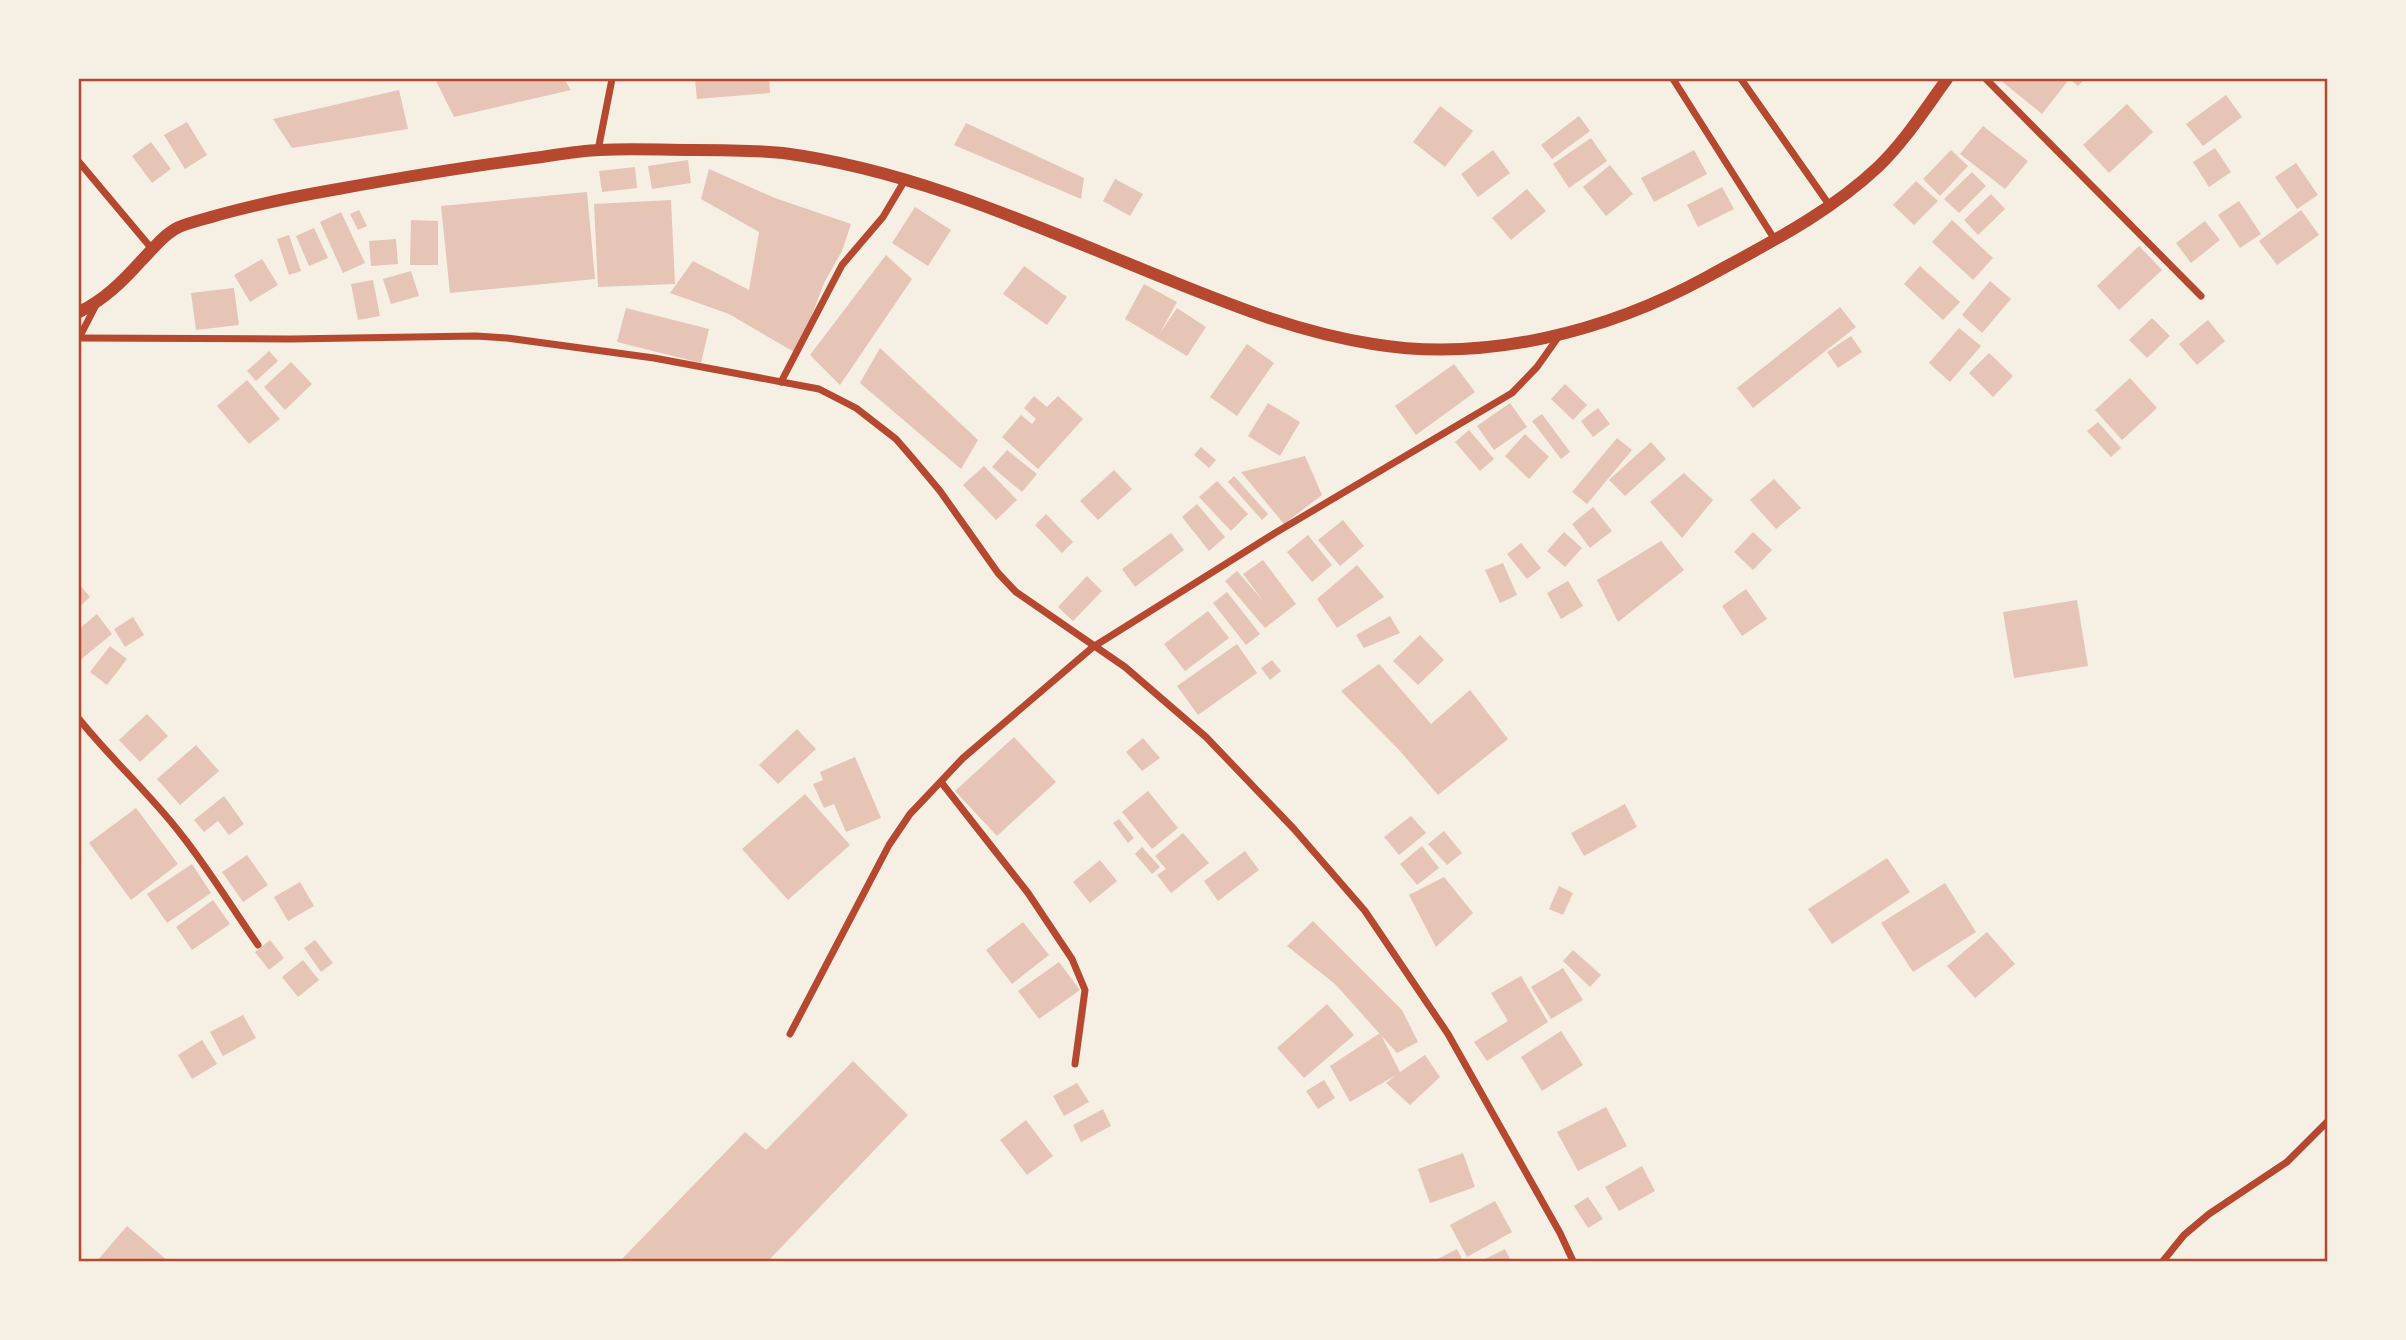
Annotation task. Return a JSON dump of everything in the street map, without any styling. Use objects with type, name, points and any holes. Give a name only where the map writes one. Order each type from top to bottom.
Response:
[{"type":"street","points":[[598,150],[612,79]]},
{"type":"street","points":[[1673,79],[1775,240]]},
{"type":"street","points":[[1741,79],[1831,206]]},
{"type":"street","points":[[79,312],[120,284],[177,228],[254,205],[400,177],[598,150],[778,153],[866,169],[991,208],[1250,313],[1322,335],[1379,346],[1466,349],[1511,344],[1560,334],[1635,310],[1683,290],[1831,206],[1888,157],[1947,79]]},
{"type":"street","points":[[1986,79],[2201,296]]},
{"type":"street","points":[[79,162],[152,250]]},
{"type":"street","points":[[781,382],[842,265],[883,217],[905,180]]},
{"type":"street","points":[[98,301],[79,338],[497,337],[542,341],[819,388],[856,408],[896,439],[940,491],[998,573],[1016,592],[1150,687],[1206,737],[1294,829],[1365,911],[1448,1034],[1560,1233],[1573,1261]]},
{"type":"street","points":[[790,1034],[889,845],[910,814],[963,758],[1093,647],[1275,533],[1512,393],[1538,367],[1560,334]]},
{"type":"street","points":[[79,719],[107,754],[140,786],[181,834],[257,945]]},
{"type":"street","points":[[941,782],[1028,893],[1072,959],[1085,990],[1075,1064]]},
{"type":"street","points":[[2163,1261],[2184,1235],[2208,1214],[2287,1161],[2327,1122]]},
{"type":"building","points":[[435,79],[564,79],[571,90],[454,117]]},
{"type":"building","points":[[695,79],[769,79],[770,93],[697,99]]},
{"type":"building","points":[[1999,79],[2063,79],[2067,82],[2042,114]]},
{"type":"building","points":[[2070,79],[2085,79],[2078,86]]},
{"type":"building","points":[[399,90],[408,129],[292,148],[273,119]]},
{"type":"building","points":[[2226,95],[2242,117],[2203,146],[2186,124]]},
{"type":"building","points":[[2127,104],[2153,132],[2109,173],[2083,145]]},
{"type":"building","points":[[1440,106],[1473,131],[1445,167],[1413,142]]},
{"type":"building","points":[[1579,116],[1590,131],[1552,159],[1541,145]]},
{"type":"building","points":[[187,122],[207,155],[185,169],[164,135]]},
{"type":"building","points":[[966,123],[1084,178],[1081,199],[954,145]]},
{"type":"building","points":[[1983,126],[2028,161],[2005,189],[1960,154]]},
{"type":"building","points":[[1591,138],[1607,161],[1569,188],[1553,164]]},
{"type":"building","points":[[151,142],[171,169],[152,183],[132,156]]},
{"type":"building","points":[[2215,148],[2231,172],[2209,187],[2193,162]]},
{"type":"building","points":[[1493,150],[1510,173],[1478,197],[1461,174]]},
{"type":"building","points":[[1694,150],[1707,174],[1654,202],[1641,178]]},
{"type":"building","points":[[1951,150],[1968,166],[1940,196],[1923,179]]},
{"type":"building","points":[[688,160],[691,183],[652,189],[648,166]]},
{"type":"building","points":[[2296,163],[2318,195],[2297,209],[2275,177]]},
{"type":"building","points":[[1610,165],[1633,194],[1606,216],[1583,187]]},
{"type":"building","points":[[635,167],[637,188],[602,192],[599,171]]},
{"type":"building","points":[[709,169],[775,198],[851,224],[842,251],[824,283],[809,323],[794,352],[729,314],[670,293],[693,261],[749,290],[759,232],[701,199]]},
{"type":"building","points":[[1972,172],[1986,186],[1959,213],[1944,199]]},
{"type":"building","points":[[1115,179],[1143,194],[1130,216],[1103,201]]},
{"type":"building","points":[[1916,181],[1938,201],[1914,225],[1893,205]]},
{"type":"building","points":[[1722,187],[1734,209],[1698,227],[1687,205]]},
{"type":"building","points":[[1527,189],[1546,211],[1511,240],[1492,218]]},
{"type":"building","points":[[587,192],[595,279],[450,293],[441,206]]},
{"type":"building","points":[[1991,194],[2005,209],[1978,235],[1964,220]]},
{"type":"building","points":[[671,200],[675,284],[598,287],[594,204]]},
{"type":"building","points":[[2239,201],[2261,234],[2240,248],[2218,215]]},
{"type":"building","points":[[915,207],[951,230],[928,266],[892,243]]},
{"type":"building","points":[[359,210],[367,226],[358,230],[350,214]]},
{"type":"building","points":[[2301,210],[2319,235],[2277,265],[2259,241]]},
{"type":"building","points":[[341,212],[365,263],[343,273],[320,222]]},
{"type":"building","points":[[411,220],[438,221],[438,265],[410,265]]},
{"type":"building","points":[[1952,220],[1993,258],[1973,280],[1932,242]]},
{"type":"building","points":[[2205,221],[2220,240],[2191,263],[2176,243]]},
{"type":"building","points":[[314,228],[328,258],[309,266],[296,236]]},
{"type":"building","points":[[289,235],[301,271],[289,275],[277,239]]},
{"type":"building","points":[[396,239],[398,264],[371,266],[369,241]]},
{"type":"building","points":[[2139,246],[2162,270],[2119,310],[2097,286]]},
{"type":"building","points":[[886,255],[912,279],[840,385],[810,355]]},
{"type":"building","points":[[262,259],[278,285],[250,302],[234,275]]},
{"type":"building","points":[[1024,266],[1067,297],[1047,325],[1003,294]]},
{"type":"building","points":[[1920,266],[1960,302],[1943,320],[1904,284]]},
{"type":"building","points":[[411,271],[419,296],[391,304],[383,279]]},
{"type":"building","points":[[373,280],[380,316],[358,320],[351,284]]},
{"type":"building","points":[[1990,281],[2011,299],[1982,333],[1962,315]]},
{"type":"building","points":[[1144,284],[1177,302],[1160,333],[1177,308],[1206,327],[1187,356],[1125,319]]},
{"type":"building","points":[[234,288],[239,325],[196,330],[191,293]]},
{"type":"building","points":[[1840,307],[1856,327],[1753,408],[1737,388]]},
{"type":"building","points":[[626,308],[709,329],[701,363],[617,342]]},
{"type":"building","points":[[2152,318],[2170,336],[2147,358],[2129,340]]},
{"type":"building","points":[[2208,320],[2225,341],[2197,365],[2179,344]]},
{"type":"building","points":[[1959,328],[1981,346],[1950,382],[1929,363]]},
{"type":"building","points":[[1851,336],[1862,352],[1838,368],[1827,352]]},
{"type":"building","points":[[1247,344],[1274,363],[1237,416],[1210,397]]},
{"type":"building","points":[[880,348],[978,440],[961,469],[860,383]]},
{"type":"building","points":[[269,351],[278,361],[256,381],[247,371]]},
{"type":"building","points":[[1989,353],[2013,376],[1993,397],[1969,373]]},
{"type":"building","points":[[291,362],[312,384],[285,410],[264,387]]},
{"type":"building","points":[[1454,364],[1475,392],[1416,435],[1395,406]]},
{"type":"building","points":[[2130,378],[2157,408],[2122,440],[2095,410]]},
{"type":"building","points":[[247,380],[280,419],[249,444],[217,406]]},
{"type":"building","points":[[1565,384],[1587,405],[1573,420],[1551,399]]},
{"type":"building","points":[[1034,396],[1047,407],[1058,396],[1083,419],[1038,469],[1002,437],[1021,415],[1032,424],[1036,419],[1024,408]]},
{"type":"building","points":[[1268,403],[1300,422],[1280,456],[1248,436]]},
{"type":"building","points":[[1510,403],[1527,427],[1494,450],[1477,426]]},
{"type":"building","points":[[1598,408],[1610,424],[1593,437],[1581,421]]},
{"type":"building","points":[[1542,414],[1570,452],[1561,459],[1532,421]]},
{"type":"building","points":[[2098,422],[2121,448],[2111,457],[2087,431]]},
{"type":"building","points":[[1469,430],[1494,459],[1480,471],[1455,442]]},
{"type":"building","points":[[1525,434],[1549,457],[1529,479],[1505,456]]},
{"type":"building","points":[[1617,438],[1632,450],[1587,504],[1572,492]]},
{"type":"building","points":[[1651,442],[1666,459],[1625,496],[1609,480]]},
{"type":"building","points":[[1201,447],[1216,460],[1209,468],[1194,455]]},
{"type":"building","points":[[1007,450],[1037,474],[1022,492],[992,467]]},
{"type":"building","points":[[1305,456],[1322,495],[1284,524],[1241,472]]},
{"type":"building","points":[[984,466],[1017,500],[996,520],[963,485]]},
{"type":"building","points":[[1114,470],[1132,489],[1098,520],[1080,501]]},
{"type":"building","points":[[1684,473],[1713,500],[1682,538],[1650,502]]},
{"type":"building","points":[[1234,476],[1268,514],[1262,520],[1228,482]]},
{"type":"building","points":[[1774,479],[1801,508],[1776,529],[1750,500]]},
{"type":"building","points":[[1217,481],[1248,514],[1231,531],[1199,497]]},
{"type":"building","points":[[1197,504],[1225,537],[1209,551],[1182,517]]},
{"type":"building","points":[[1593,507],[1612,531],[1590,548],[1572,524]]},
{"type":"building","points":[[1046,514],[1073,542],[1062,553],[1035,525]]},
{"type":"building","points":[[1343,520],[1364,546],[1340,566],[1318,540]]},
{"type":"building","points":[[1564,532],[1582,548],[1565,567],[1547,551]]},
{"type":"building","points":[[1753,532],[1772,550],[1753,570],[1734,552]]},
{"type":"building","points":[[1171,533],[1184,550],[1135,587],[1122,569]]},
{"type":"building","points":[[1308,535],[1332,565],[1312,582],[1287,552]]},
{"type":"building","points":[[1661,541],[1684,570],[1618,622],[1597,580]]},
{"type":"building","points":[[1521,543],[1541,568],[1527,579],[1507,554]]},
{"type":"building","points":[[1263,560],[1296,604],[1265,628],[1225,581],[1237,571],[1264,602],[1243,574]]},
{"type":"building","points":[[1503,563],[1517,595],[1500,603],[1485,570]]},
{"type":"building","points":[[1357,565],[1384,597],[1337,628],[1317,599]]},
{"type":"building","points":[[1087,576],[1102,591],[1073,621],[1058,607]]},
{"type":"building","points":[[1568,581],[1583,606],[1561,619],[1547,593]]},
{"type":"building","points":[[79,584],[90,597],[79,607]]},
{"type":"building","points":[[1746,589],[1767,619],[1742,636],[1722,606]]},
{"type":"building","points":[[1227,592],[1260,634],[1246,645],[1213,603]]},
{"type":"building","points":[[2077,600],[2088,666],[2014,678],[2003,612]]},
{"type":"building","points":[[1208,611],[1229,638],[1185,671],[1164,644]]},
{"type":"building","points":[[97,614],[112,634],[79,661],[79,629]]},
{"type":"building","points":[[1390,616],[1400,633],[1364,648],[1356,635]]},
{"type":"building","points":[[133,617],[144,635],[125,647],[114,629]]},
{"type":"building","points":[[1420,635],[1444,660],[1418,685],[1393,661]]},
{"type":"building","points":[[1237,644],[1257,673],[1198,715],[1177,686]]},
{"type":"building","points":[[110,646],[127,659],[107,685],[90,672]]},
{"type":"building","points":[[1272,660],[1281,671],[1270,680],[1261,668]]},
{"type":"building","points":[[1379,664],[1431,724],[1470,690],[1508,739],[1438,795],[1400,751],[1341,691]]},
{"type":"building","points":[[147,714],[168,736],[140,762],[119,740]]},
{"type":"building","points":[[797,729],[816,749],[778,784],[759,765]]},
{"type":"building","points":[[1014,737],[1056,782],[997,836],[955,791]]},
{"type":"building","points":[[1143,738],[1160,758],[1142,771],[1126,752]]},
{"type":"building","points":[[196,745],[219,771],[180,805],[157,779]]},
{"type":"building","points":[[855,757],[881,818],[846,832],[834,804],[824,808],[813,784],[823,780],[820,772]]},
{"type":"building","points":[[1148,791],[1178,828],[1152,849],[1122,812]]},
{"type":"building","points":[[805,794],[850,845],[788,900],[742,849]]},
{"type":"building","points":[[224,796],[244,824],[229,835],[218,821],[204,832],[194,820]]},
{"type":"building","points":[[1625,804],[1637,827],[1584,856],[1571,833]]},
{"type":"building","points":[[136,808],[178,864],[131,900],[89,843]]},
{"type":"building","points":[[1411,816],[1426,833],[1399,855],[1384,837]]},
{"type":"building","points":[[1119,819],[1134,838],[1128,843],[1113,823]]},
{"type":"building","points":[[1444,831],[1462,853],[1447,865],[1428,844]]},
{"type":"building","points":[[1183,833],[1209,863],[1171,893],[1157,875],[1166,869],[1155,856]]},
{"type":"building","points":[[1422,846],[1439,868],[1417,885],[1400,864]]},
{"type":"building","points":[[1142,847],[1160,867],[1152,874],[1135,854]]},
{"type":"building","points":[[1245,851],[1259,870],[1218,901],[1204,881]]},
{"type":"building","points":[[247,855],[268,885],[243,902],[222,872]]},
{"type":"building","points":[[1887,858],[1910,892],[1832,944],[1808,909]]},
{"type":"building","points":[[1100,860],[1117,881],[1090,903],[1073,882]]},
{"type":"building","points":[[192,864],[211,893],[167,923],[147,894]]},
{"type":"building","points":[[1444,877],[1473,913],[1436,947],[1409,895]]},
{"type":"building","points":[[300,882],[314,906],[288,921],[274,897]]},
{"type":"building","points":[[1945,883],[1976,932],[1913,972],[1881,923]]},
{"type":"building","points":[[1559,886],[1573,893],[1563,915],[1549,909]]},
{"type":"building","points":[[213,900],[230,924],[192,950],[176,927]]},
{"type":"building","points":[[1313,921],[1402,1010],[1418,1042],[1397,1053],[1335,984],[1287,946]]},
{"type":"building","points":[[1023,922],[1049,955],[1012,984],[986,950]]},
{"type":"building","points":[[1987,932],[2015,964],[1975,998],[1947,966]]},
{"type":"building","points":[[270,940],[284,958],[269,970],[255,952]]},
{"type":"building","points":[[315,940],[333,963],[321,972],[304,948]]},
{"type":"building","points":[[1573,950],[1601,975],[1590,987],[1563,961]]},
{"type":"building","points":[[303,960],[319,980],[298,997],[282,977]]},
{"type":"building","points":[[1059,962],[1080,990],[1039,1019],[1018,991]]},
{"type":"building","points":[[1563,968],[1583,1000],[1551,1019],[1531,987]]},
{"type":"building","points":[[1521,976],[1548,1022],[1487,1061],[1474,1042],[1508,1021],[1491,993]]},
{"type":"building","points":[[1327,1004],[1354,1035],[1304,1078],[1277,1048]]},
{"type":"building","points":[[243,1015],[256,1038],[223,1056],[210,1032]]},
{"type":"building","points":[[1561,1031],[1583,1065],[1542,1091],[1521,1057]]},
{"type":"building","points":[[1380,1033],[1400,1072],[1425,1055],[1440,1077],[1410,1105],[1386,1083],[1396,1075],[1350,1102],[1330,1066]]},
{"type":"building","points":[[202,1040],[217,1064],[192,1079],[178,1055]]},
{"type":"building","points":[[853,1061],[908,1115],[768,1261],[620,1261],[745,1132],[766,1150]]},
{"type":"building","points":[[1324,1080],[1335,1098],[1318,1109],[1306,1091]]},
{"type":"building","points":[[1077,1083],[1089,1102],[1064,1116],[1053,1096]]},
{"type":"building","points":[[1606,1107],[1627,1146],[1578,1171],[1557,1132]]},
{"type":"building","points":[[1103,1109],[1111,1126],[1081,1142],[1073,1125]]},
{"type":"building","points":[[1026,1120],[1053,1156],[1027,1175],[1000,1140]]},
{"type":"building","points":[[1463,1153],[1475,1187],[1430,1203],[1418,1169]]},
{"type":"building","points":[[1642,1166],[1655,1191],[1619,1211],[1605,1187]]},
{"type":"building","points":[[1588,1197],[1603,1219],[1588,1228],[1574,1206]]},
{"type":"building","points":[[1495,1201],[1512,1232],[1467,1257],[1450,1225]]},
{"type":"building","points":[[127,1226],[168,1261],[97,1261]]},
{"type":"building","points":[[1457,1249],[1463,1261],[1439,1261],[1438,1259]]},
{"type":"building","points":[[1505,1249],[1511,1261],[1481,1261]]}]
